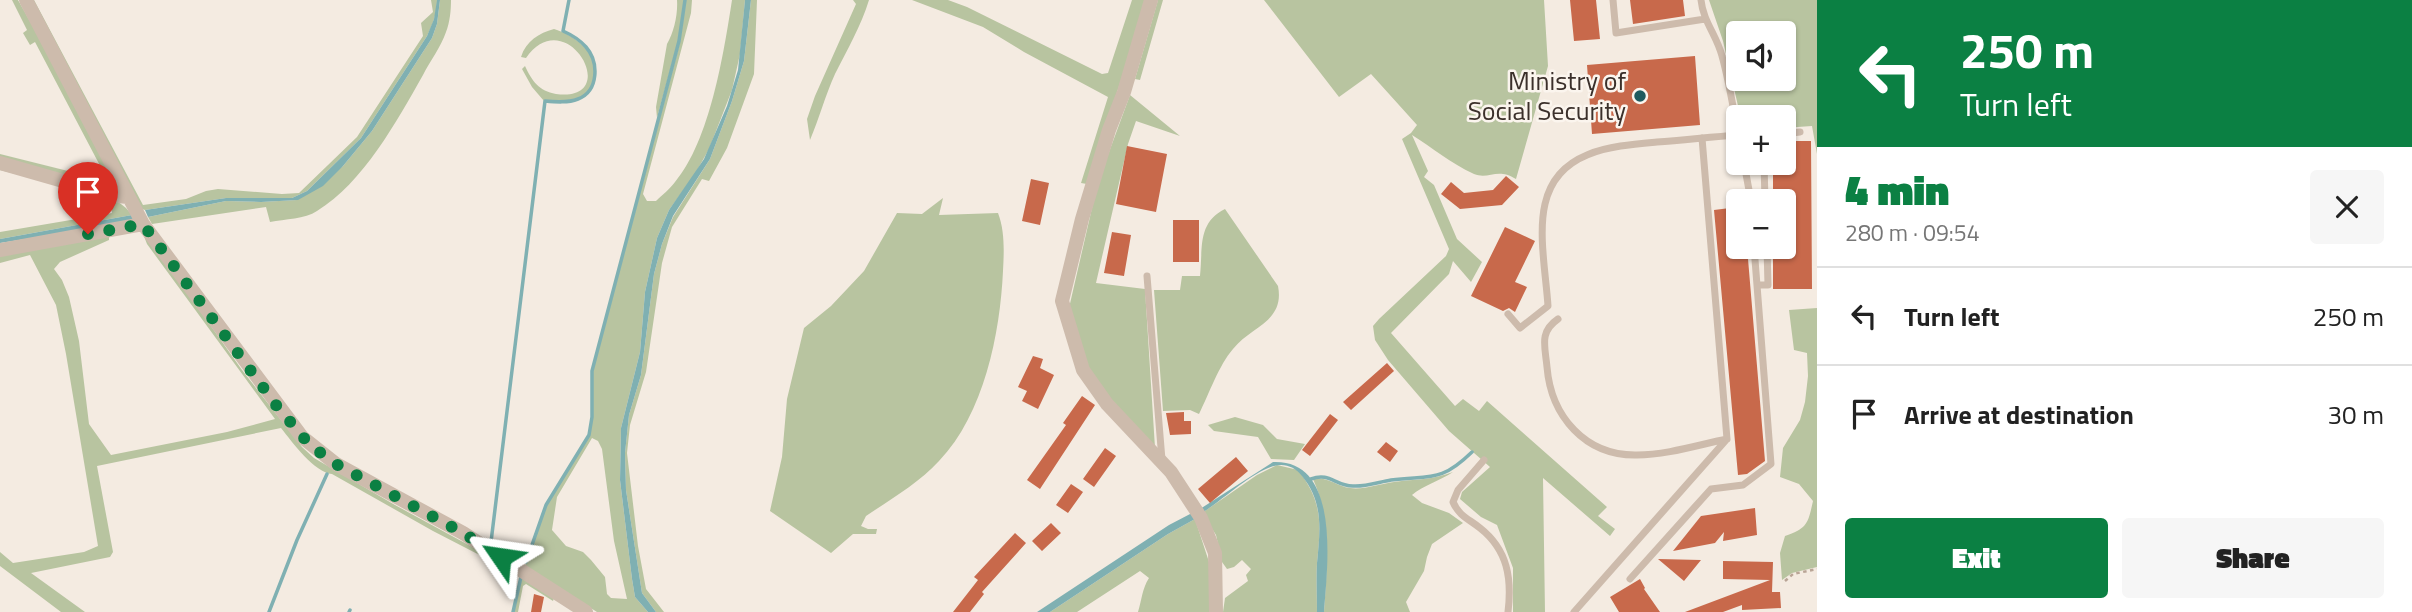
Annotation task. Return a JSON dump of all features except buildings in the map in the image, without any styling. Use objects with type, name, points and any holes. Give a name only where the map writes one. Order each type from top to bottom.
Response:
[{"type":"street","points":[[26,0],[139,218],[276,405],[310,445],[336,464],[463,533],[586,612]]},
{"type":"street","points":[[1151,0],[1082,219],[1062,301],[1083,370],[1107,404],[1182,486],[1201,518],[1212,544],[1216,563],[1216,612]]},
{"type":"street","points":[[0,163],[127,197]]},
{"type":"street","points":[[0,250],[139,218]]},
{"type":"lane","points":[[1613,0],[1616,33],[1705,19]]},
{"type":"lane","points":[[1701,0],[1705,19],[1722,56],[1732,105]]},
{"type":"lane","points":[[1796,132],[1800,132]]},
{"type":"lane","points":[[1508,314],[1520,328],[1548,306],[1543,218],[1548,192],[1560,172],[1577,159],[1601,149],[1726,135]]},
{"type":"lane","points":[[1574,612],[1727,439],[1702,138]]},
{"type":"lane","points":[[1630,579],[1711,489],[1743,485],[1771,464],[1755,259]]},
{"type":"lane","points":[[1757,285],[1768,285],[1767,259]]},
{"type":"lane","points":[[1147,276],[1163,464]]},
{"type":"lane","points":[[1558,319],[1549,325],[1545,335],[1551,393],[1563,419],[1584,440],[1611,452],[1640,455],[1727,439]]},
{"type":"lane","points":[[1484,460],[1458,490],[1453,502],[1458,513],[1481,528],[1501,550],[1510,578],[1508,612]]},
{"type":"path","points":[[1785,581],[1793,574],[1817,569]]},
{"type":"green space","points":[[12,0],[18,0],[57,69],[116,186],[111,191],[0,160],[0,154],[100,179],[102,182],[107,179],[35,42],[30,45],[23,33],[27,30]]},
{"type":"green space","points":[[32,0],[143,205],[186,199],[218,189],[299,193],[357,137],[423,36],[421,23],[433,12],[431,0],[437,0],[427,36],[361,138],[307,191],[292,198],[226,198],[145,210],[142,209]]},
{"type":"green space","points":[[440,0],[451,0],[448,24],[441,43],[377,150],[364,168],[334,199],[307,216],[270,222],[266,207],[152,224],[148,217],[226,201],[297,200],[343,166],[372,131],[432,38]]},
{"type":"green space","points":[[677,0],[684,0],[678,41],[657,118],[656,107],[667,44],[675,23]]},
{"type":"green space","points":[[686,0],[692,0],[691,13],[643,194],[647,201],[656,201],[673,185],[698,144],[714,95],[732,0],[745,0],[740,54],[732,90],[709,149],[669,210],[657,238],[645,292],[640,352],[621,428],[620,480],[632,579],[635,597],[648,612],[597,612],[525,566],[547,505],[590,435],[593,371],[680,42]],"holes":[[[592,438],[598,441],[602,449],[614,541],[627,599],[611,598],[607,594],[605,577],[591,560],[583,552],[566,546],[552,530],[557,497]]]},
{"type":"green space","points":[[751,0],[757,0],[754,74],[727,148],[709,181],[702,179],[672,227],[662,263],[646,372],[630,425],[627,453],[638,546],[646,589],[664,612],[656,612],[642,593],[626,490],[625,453],[629,415],[641,375],[654,274],[662,244],[673,217],[710,159],[732,101],[744,61]]},
{"type":"green space","points":[[853,0],[869,0],[858,29],[831,82],[810,140],[807,119],[856,4]]},
{"type":"green space","points":[[912,0],[948,0],[967,7],[1102,74],[1108,73],[1132,0],[1146,0],[1087,184],[1081,183],[1108,97],[983,27]]},
{"type":"green space","points":[[1158,0],[1163,0],[1140,80],[1135,79]]},
{"type":"green space","points":[[1264,0],[1544,0],[1548,66],[1516,179],[1504,174],[1474,174],[1412,135],[1428,171],[1424,177],[1434,185],[1457,239],[1482,262],[1471,282],[1453,261],[1449,274],[1391,333],[1455,406],[1463,399],[1479,411],[1487,401],[1607,507],[1598,516],[1615,529],[1610,536],[1543,478],[1545,612],[1513,612],[1513,568],[1497,525],[1481,517],[1460,499],[1462,492],[1490,467],[1449,431],[1388,360],[1375,340],[1373,326],[1446,256],[1449,249],[1402,139],[1417,125],[1371,74],[1339,97]]},
{"type":"green space","points":[[1709,0],[1817,0],[1817,154],[1812,126],[1796,127],[1796,105],[1738,105],[1735,91],[1796,91],[1796,21],[1726,21],[1726,54]]},
{"type":"green space","points":[[554,29],[586,48],[594,64],[592,85],[578,98],[544,101],[522,69],[525,66],[537,84],[556,94],[576,93],[586,84],[587,71],[582,58],[571,46],[557,40],[542,43],[526,58],[521,57],[534,38]]},
{"type":"green space","points":[[1130,95],[1180,136],[1136,121],[1128,144],[1096,283],[1145,289],[1155,448],[1089,375],[1069,308],[1098,182]]},
{"type":"green space","points":[[0,168],[112,197],[132,215],[0,239],[0,232],[112,213],[110,201],[92,193]]},
{"type":"green space","points":[[943,198],[939,215],[998,213],[1000,220],[1004,249],[1001,295],[987,372],[968,420],[939,461],[914,484],[866,516],[861,526],[877,529],[876,534],[853,534],[831,553],[770,511],[782,457],[787,399],[804,328],[831,306],[864,271],[897,213],[922,214]]},
{"type":"green space","points":[[1225,209],[1278,286],[1276,308],[1272,316],[1240,341],[1228,356],[1199,414],[1190,410],[1163,411],[1154,290],[1180,290],[1182,276],[1200,276],[1203,237],[1210,221]]},
{"type":"green space","points":[[140,226],[242,370],[302,447],[314,458],[522,574],[554,598],[553,601],[526,584],[523,586],[518,612],[514,612],[522,577],[318,468],[304,456],[281,428],[97,466],[113,552],[110,557],[31,573],[85,612],[61,612],[0,566],[0,552],[13,563],[84,552],[98,546],[56,305],[30,255],[0,263],[0,252],[109,232],[109,240],[60,262],[54,269],[69,297],[79,341],[89,424],[111,455],[227,432],[275,419],[147,244]]},
{"type":"green space","points":[[1817,308],[1817,567],[1792,573],[1782,580],[1780,553],[1785,536],[1806,524],[1813,501],[1799,484],[1780,477],[1783,448],[1800,420],[1808,376],[1807,353],[1794,350],[1789,310]]},
{"type":"green space","points":[[1235,417],[1263,425],[1277,439],[1305,444],[1294,460],[1271,459],[1258,437],[1214,431],[1208,425]]},
{"type":"green space","points":[[1277,465],[1298,470],[1316,503],[1319,525],[1317,612],[1223,612],[1225,598],[1248,581],[1246,575],[1251,569],[1242,560],[1227,569],[1222,562],[1216,535],[1202,513],[1257,475]]},
{"type":"green space","points":[[1453,472],[1412,495],[1422,503],[1449,513],[1463,523],[1432,544],[1424,571],[1406,602],[1410,612],[1324,612],[1326,528],[1313,479],[1360,488],[1431,478]]},
{"type":"green space","points":[[1195,519],[1209,562],[1210,612],[1138,612],[1149,578],[1140,571],[1077,612],[1050,612],[1168,534]]},
{"type":"water","points":[[437,0],[440,0],[437,24],[432,38],[372,131],[323,186],[298,200],[226,201],[148,217],[145,210],[226,198],[292,198],[307,191],[361,138],[427,36],[434,19]]},
{"type":"water","points":[[745,0],[751,0],[744,61],[710,159],[673,216],[662,244],[654,274],[641,375],[629,415],[625,453],[626,490],[642,593],[656,612],[648,612],[635,597],[632,579],[620,480],[621,428],[640,352],[645,292],[657,238],[669,210],[704,159],[727,106],[738,70]]},
{"type":"water","points":[[132,215],[135,222],[0,243],[0,239]]},
{"type":"water","points":[[1273,462],[1295,466],[1310,478],[1320,497],[1326,520],[1327,545],[1324,612],[1317,612],[1317,507],[1309,486],[1296,470],[1282,465],[1265,469],[1202,513],[1200,509]]},
{"type":"water","points":[[1192,513],[1195,519],[1050,612],[1037,612],[1169,525]]},
{"type":"waterway","points":[[569,0],[563,31],[586,47],[593,60],[595,76],[590,90],[578,99],[566,102],[545,101],[491,542],[526,562],[546,505],[589,435],[592,417],[592,371],[679,41],[685,0]]},
{"type":"waterway","points":[[1311,479],[1323,477],[1358,486],[1434,476],[1451,469],[1472,452]]},
{"type":"waterway","points":[[269,612],[327,474]]},
{"type":"waterway","points":[[513,612],[521,577]]},
{"type":"place","name":"Ministry of Social Security","points":[[1640,96]]},
{"type":"route","points":[[88,234],[143,224],[276,405],[310,445],[336,464],[463,533],[501,557]]}]
